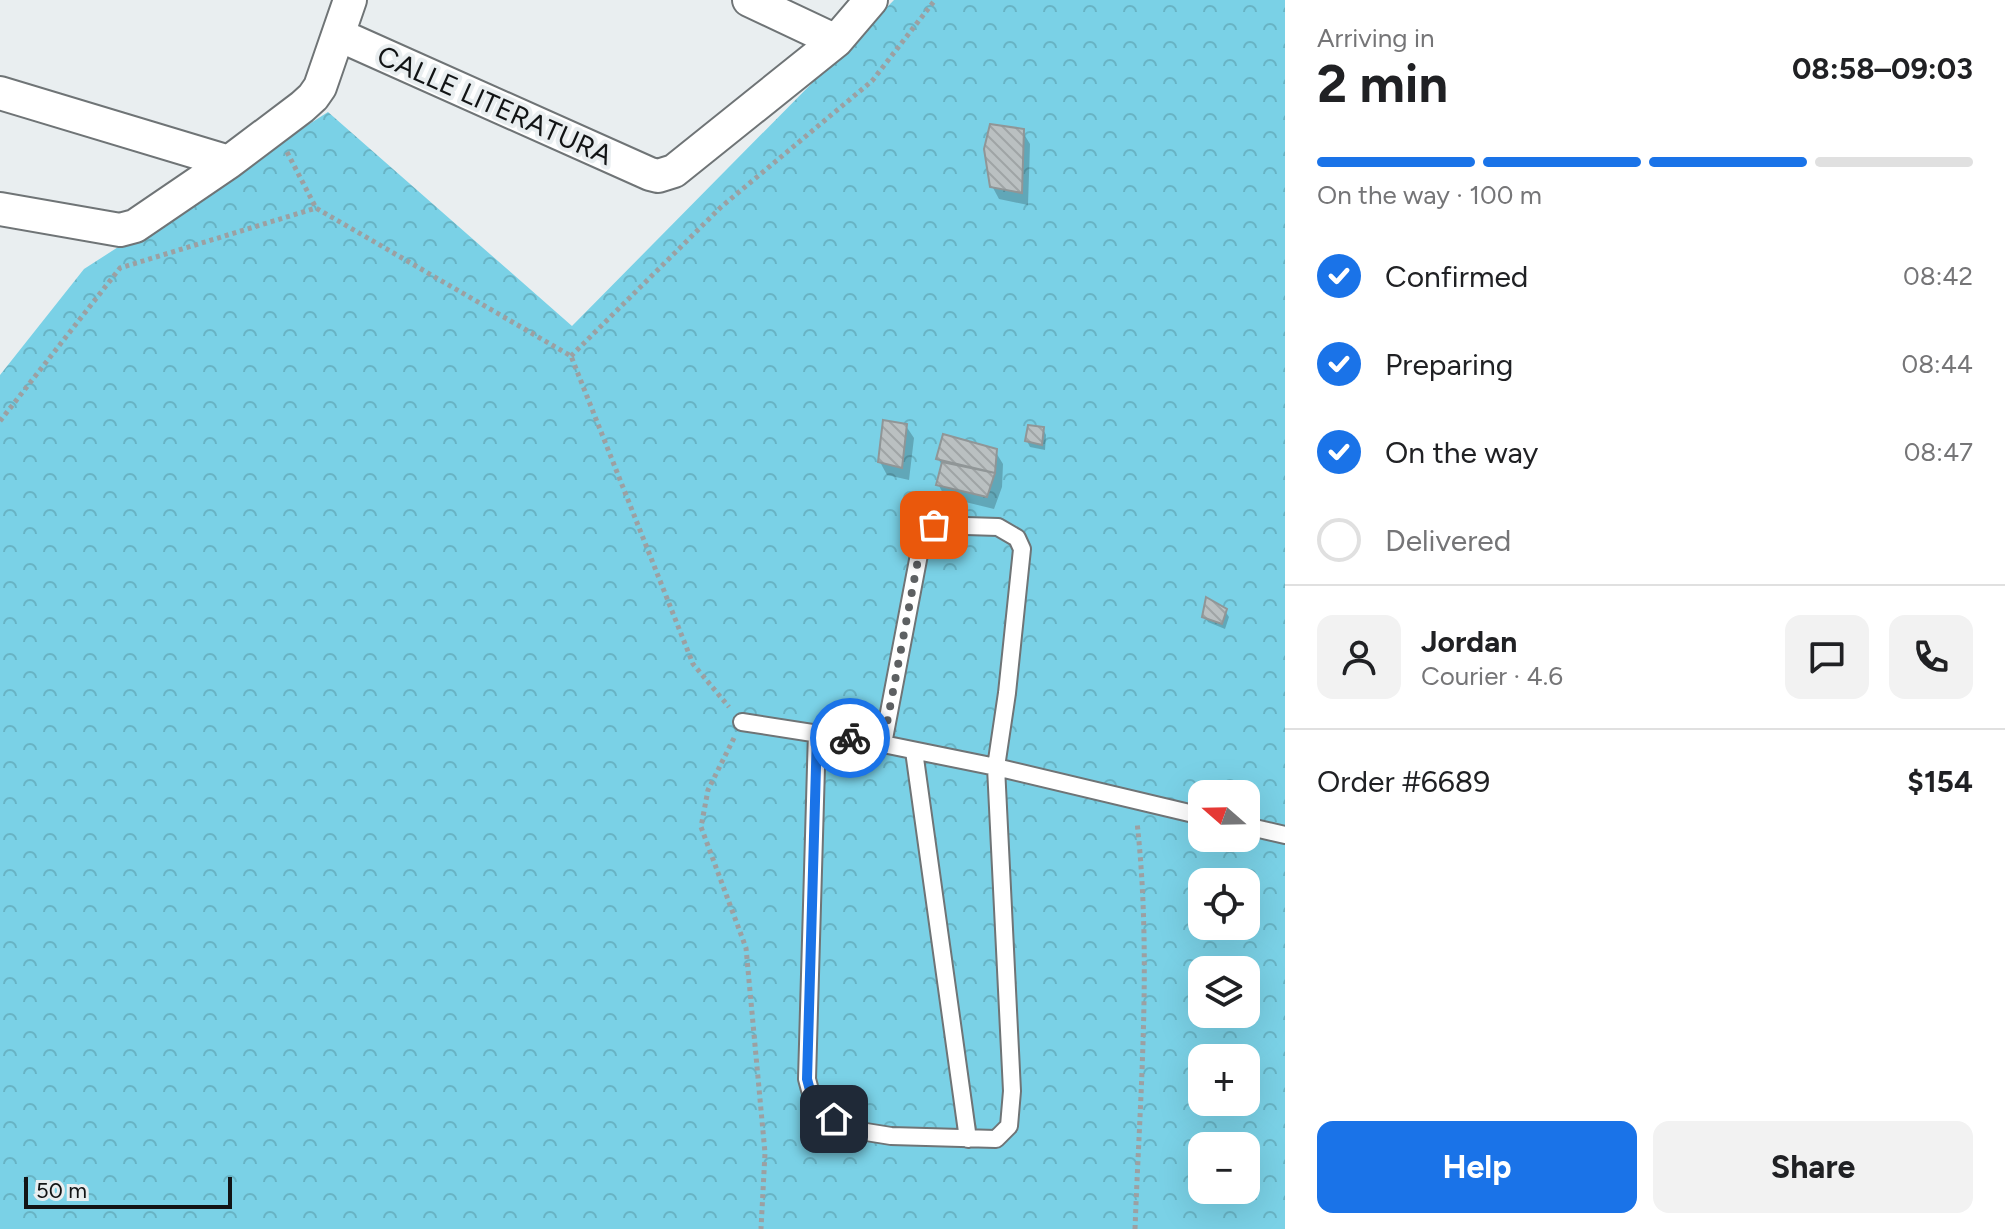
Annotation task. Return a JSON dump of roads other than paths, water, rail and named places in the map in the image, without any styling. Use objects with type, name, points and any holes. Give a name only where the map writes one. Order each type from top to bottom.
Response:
[{"type":"street","points":[[0,209],[127,229],[229,162],[313,97],[320,87],[350,0]]},
{"type":"street","points":[[749,0],[836,41],[871,0]]},
{"type":"street","name":"CALLE LITERATURA","points":[[339,35],[658,176],[674,171],[836,41]]},
{"type":"street","points":[[0,93],[229,162]]},
{"type":"lane","points":[[817,732],[807,1079],[814,1105],[860,1131],[891,1136],[996,1139],[1009,1126],[1012,1091],[996,767],[1022,549],[1017,538],[998,527],[934,525],[928,532],[921,544],[883,744]]},
{"type":"lane","points":[[742,722],[883,744],[1188,813]]},
{"type":"lane","points":[[914,751],[968,1139]]},
{"type":"lane","points":[[1260,829],[1285,835]]}]
